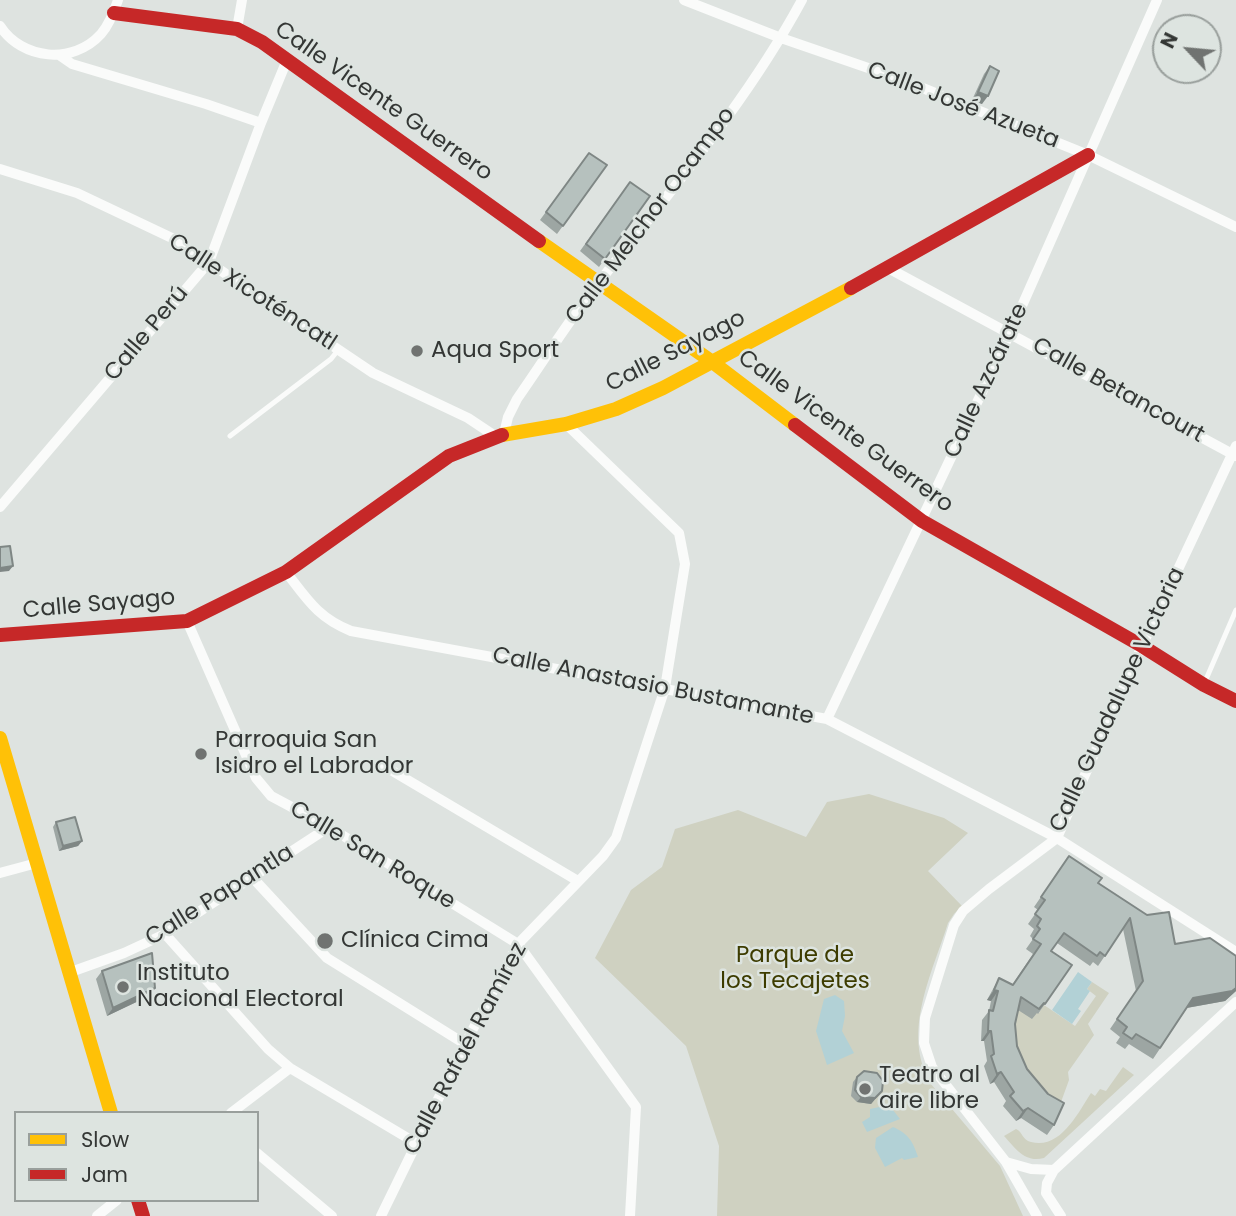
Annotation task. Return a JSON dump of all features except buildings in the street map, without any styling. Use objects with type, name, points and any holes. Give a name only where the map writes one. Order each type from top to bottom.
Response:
[{"type":"street","points":[[0,26],[16,44],[30,51],[59,55],[75,52],[90,44],[102,33],[116,7],[237,29],[242,0]]},
{"type":"street","name":"Calle Melchor Ocampo","points":[[500,435],[517,399],[598,283],[690,169],[781,38],[802,0]]},
{"type":"street","points":[[1088,155],[1157,0]]},
{"type":"street","name":"Calle José Azueta","points":[[692,1],[781,38],[903,80],[1088,155],[1236,227]]},
{"type":"street","name":"Calle Vicente Guerrero","points":[[237,29],[262,42],[711,361],[922,521],[1236,701]]},
{"type":"street","points":[[59,55],[72,64],[261,123]]},
{"type":"street","name":"Calle Perú","points":[[0,507],[209,262],[287,60]]},
{"type":"street","name":"Calle Sayago","points":[[0,635],[187,621],[286,572],[449,456],[500,435],[566,424],[616,409],[663,388],[888,268],[1088,155]]},
{"type":"street","name":"Calle Azcárate","points":[[827,719],[1010,332],[1088,155]]},
{"type":"street","name":"Calle Xicoténcatl","points":[[0,169],[77,193],[174,239],[373,373],[500,435]]},
{"type":"street","name":"Calle Betancourt","points":[[888,268],[1235,452]]},
{"type":"street","name":"Calle Rafaél Ramírez","points":[[381,1216],[465,1044],[518,944],[603,856],[616,838],[664,688],[685,564],[679,533],[566,424]]},
{"type":"street","name":"Calle Guadalupe Victoria","points":[[1037,1216],[1006,1162],[932,1067],[924,1043],[925,1018],[954,925],[963,911],[1058,838],[1142,646],[1235,452]]},
{"type":"street","name":"Calle Anastasio Bustamante","points":[[286,572],[318,614],[351,631],[827,719],[1058,838],[1236,952]]},
{"type":"street","name":"Calle San Roque","points":[[187,621],[256,778],[271,796],[329,827],[518,944],[636,1107],[630,1216]]},
{"type":"street","points":[[0,738],[110,1111]]},
{"type":"street","points":[[384,766],[578,881]]},
{"type":"street","name":"Calle Papantla","points":[[68,973],[124,953],[165,934],[329,827]]},
{"type":"street","points":[[0,873],[37,863]]},
{"type":"street","points":[[252,877],[327,958],[465,1044]]},
{"type":"street","points":[[165,934],[268,1049],[290,1068],[416,1143]]},
{"type":"street","points":[[1061,1216],[1046,1192],[1047,1182],[1054,1170],[1236,1002]]},
{"type":"street","points":[[234,1111],[290,1068]]},
{"type":"street","points":[[259,1155],[332,1216]]},
{"type":"street","points":[[1006,1162],[1031,1169],[1054,1170]]},
{"type":"street","points":[[1028,1203],[1032,1197],[1046,1192]]},
{"type":"street","points":[[97,1216],[114,1202]]},
{"type":"lane","points":[[230,436],[331,359],[339,349]]},
{"type":"lane","points":[[1204,685],[1236,610]]},
{"type":"green space","name":"Parque de los Tecajetes","points":[[869,794],[944,818],[968,833],[928,871],[962,906],[948,923],[922,1004],[919,1044],[922,1065],[931,1084],[1000,1166],[1023,1216],[717,1216],[719,1146],[686,1046],[595,958],[631,890],[662,867],[675,829],[738,810],[806,837],[827,802]]},
{"type":"green space","points":[[1092,982],[1109,993],[1088,1024],[1094,1035],[1068,1072],[1069,1080],[1057,1113],[1014,1067],[1015,1008],[1039,1013],[1044,1005],[1075,1026],[1096,996],[1087,989]]},
{"type":"green space","points":[[1123,1067],[1134,1075],[1044,1158],[1026,1157],[1004,1136],[1016,1129],[1031,1142],[1051,1141],[1067,1128],[1091,1093],[1095,1096],[1100,1089],[1106,1091]]},
{"type":"water","points":[[1078,972],[1092,982],[1087,989],[1090,991],[1078,1009],[1081,1011],[1072,1024],[1052,1010]]},
{"type":"water","points":[[835,995],[844,1001],[842,1031],[854,1053],[827,1065],[816,1031],[824,999]]},
{"type":"water","points":[[889,1105],[900,1119],[867,1132],[862,1122],[870,1117],[870,1109]]},
{"type":"water","points":[[893,1127],[910,1139],[918,1157],[904,1160],[902,1158],[885,1167],[875,1148],[876,1138]]},
{"type":"traffic: slow","points":[[539,241],[711,361],[795,425]]},
{"type":"traffic: slow","points":[[502,435],[566,424],[616,409],[663,388],[851,288]]},
{"type":"traffic: slow","points":[[0,738],[110,1111]]},
{"type":"traffic: jam","points":[[114,13],[237,29],[262,42],[539,241]]},
{"type":"traffic: jam","points":[[851,288],[1088,155]]},
{"type":"traffic: jam","points":[[795,425],[922,521],[1236,701]]},
{"type":"traffic: jam","points":[[0,635],[187,621],[286,572],[449,456],[502,435]]},
{"type":"traffic: jam","points":[[139,1202],[143,1216]]},
{"type":"place","name":"Aqua Sport","points":[[417,351]]},
{"type":"place","name":"Parroquia San Isidro el Labrador","points":[[201,754]]},
{"type":"place","name":"Clínica Cima","points":[[325,941]]},
{"type":"place","name":"Instituto Nacional Electoral","points":[[123,987]]},
{"type":"place","name":"Teatro al aire libre","points":[[865,1089]]}]
